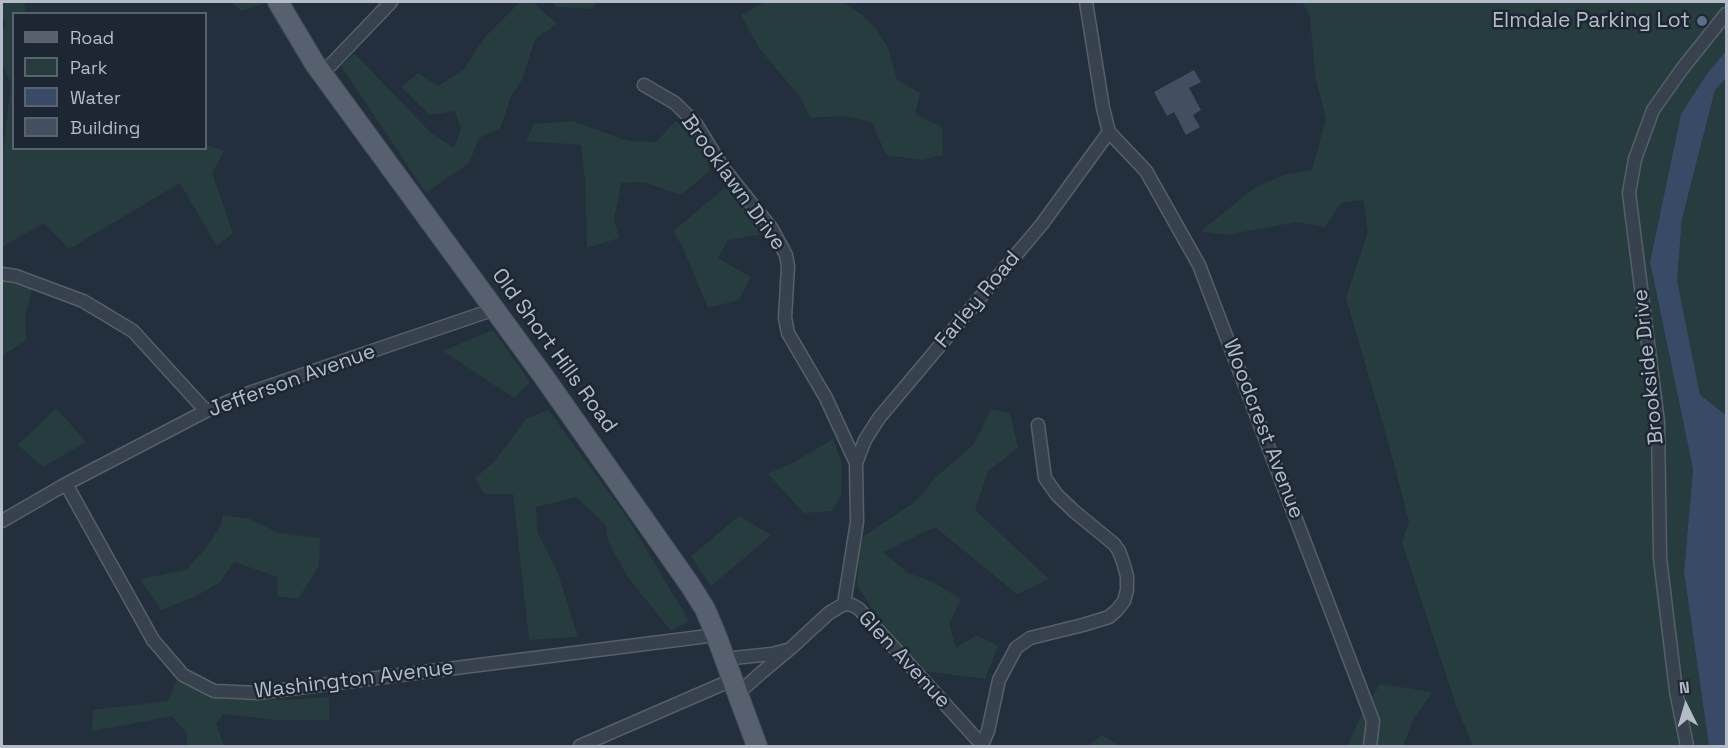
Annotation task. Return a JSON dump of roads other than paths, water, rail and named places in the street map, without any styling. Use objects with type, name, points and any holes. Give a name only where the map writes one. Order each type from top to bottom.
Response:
[{"type":"main road","name":"Old Short Hills Road","points":[[278,2],[322,74],[495,309],[690,585],[705,609],[716,635],[757,747]]},
{"type":"street","points":[[322,74],[391,2]]},
{"type":"street","points":[[1086,2],[1109,132]]},
{"type":"street","name":"Brookside Drive","points":[[1687,747],[1676,691],[1660,558],[1658,422],[1629,193],[1635,159],[1653,110],[1726,14]]},
{"type":"street","name":"Brooklawn Drive","points":[[644,85],[675,103],[696,124],[723,168],[772,229],[786,255],[788,266],[785,318],[788,333],[826,398],[856,463]]},
{"type":"street","name":"Farley Road","points":[[844,604],[856,522],[856,463],[865,440],[879,417],[1042,224],[1109,132]]},
{"type":"street","name":"Woodcrest Avenue","points":[[1109,132],[1146,171],[1199,265],[1373,721],[1370,747]]},
{"type":"street","points":[[2,274],[16,276],[83,301],[133,331],[206,411]]},
{"type":"street","name":"Jefferson Avenue","points":[[2,520],[206,411],[249,393],[495,309]]},
{"type":"street","points":[[983,746],[999,680],[1016,648],[1030,638],[1083,626],[1109,617],[1124,601],[1127,590],[1127,576],[1114,543],[1075,512],[1057,495],[1045,478],[1038,425]]},
{"type":"street","name":"Washington Avenue","points":[[66,484],[153,640],[183,675],[214,690],[258,693],[716,635]]},
{"type":"street","name":"Glen Avenue","points":[[735,689],[743,689],[829,613],[844,604],[859,609],[983,746]]},
{"type":"street","name":"Glen Avenue","points":[[724,659],[772,654],[791,648]]},
{"type":"street","points":[[580,747],[735,689]]},
{"type":"water","points":[[1726,51],[1726,78],[1715,90],[1682,219],[1677,280],[1700,395],[1726,415],[1726,746],[1709,746],[1684,572],[1693,469],[1650,262],[1681,114],[1706,75]]},
{"type":"place","name":"Elmdale Parking Lot","points":[[1702,21]]}]
